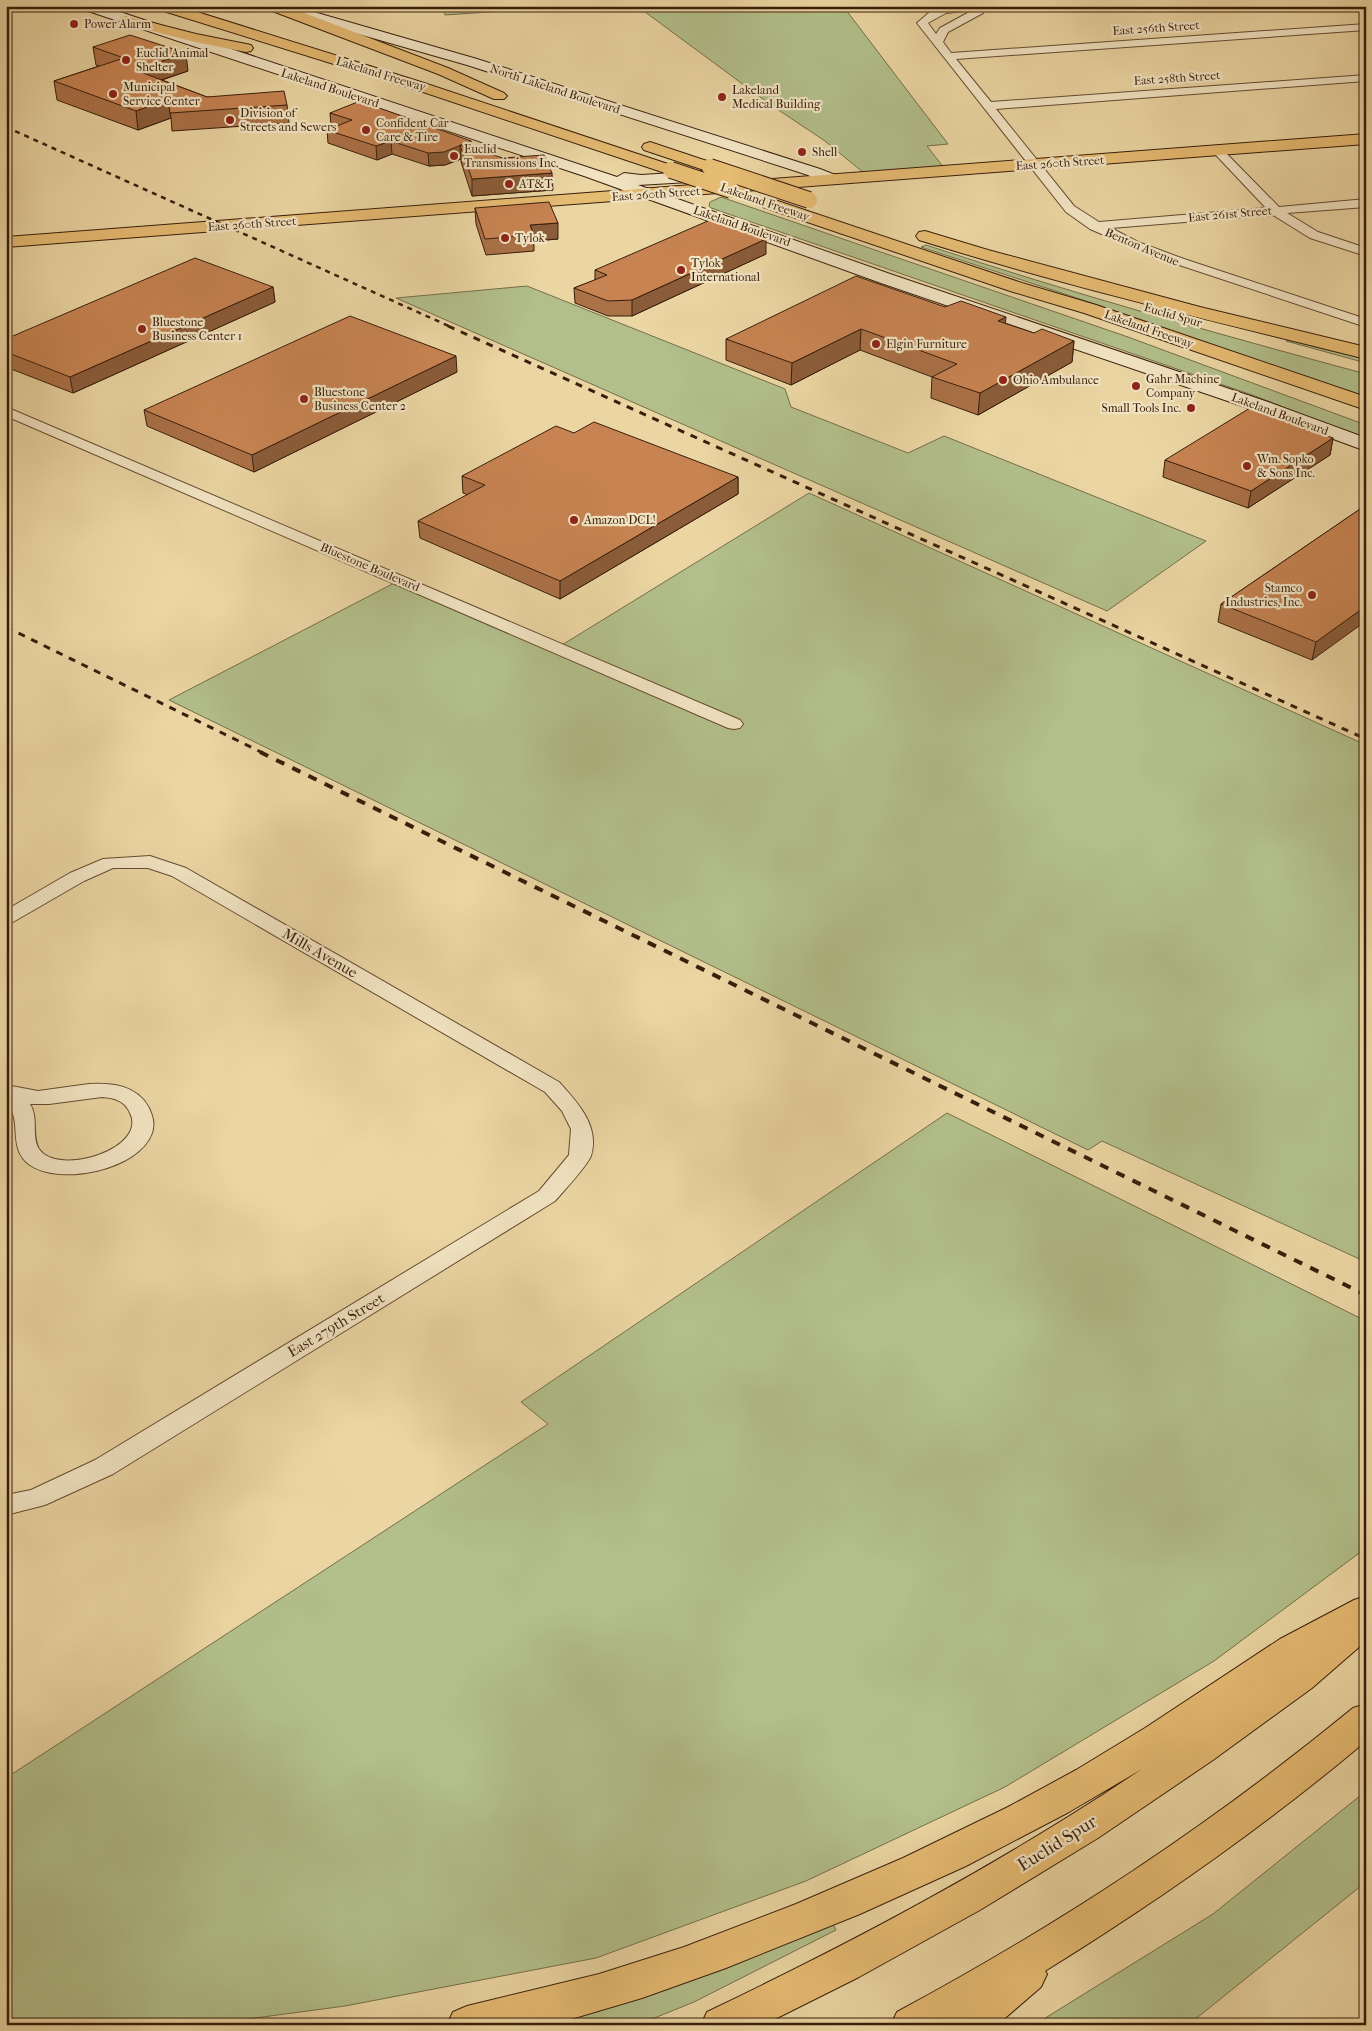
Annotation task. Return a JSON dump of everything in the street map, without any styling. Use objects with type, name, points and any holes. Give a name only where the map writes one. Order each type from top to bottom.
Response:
[{"type":"main road","name":"Lakeland Freeway","points":[[162,6],[416,85],[1016,287],[1090,309],[1366,404]]},
{"type":"main road","name":"Lakeland Freeway","points":[[210,6],[540,110]]},
{"type":"main road","points":[[274,6],[443,71],[502,98]]},
{"type":"main road","points":[[126,20],[195,38],[416,85]]},
{"type":"main road","name":"East 260th Street","points":[[6,242],[649,195],[1366,139]]},
{"type":"main road","name":"Lakeland Freeway","points":[[635,142],[827,205]]},
{"type":"main road","name":"Lakeland Freeway","points":[[908,231],[982,254],[1234,321],[1366,353]]},
{"type":"main road","name":"Euclid Spur","points":[[982,254],[1072,285],[1366,369]]},
{"type":"main road","name":"Euclid Spur","points":[[1016,287],[1082,313],[1231,364],[1366,417]]},
{"type":"main road","points":[[467,2025],[547,2007],[656,1975],[765,1936],[926,1866],[1088,1782],[1184,1722],[1272,1662],[1366,1610]]},
{"type":"main road","name":"Euclid Spur","points":[[721,2025],[881,1945],[1033,1860],[1170,1770],[1224,1732],[1291,1682],[1366,1620]]},
{"type":"main road","points":[[911,2025],[1098,1916],[1167,1871],[1233,1824],[1366,1719]]},
{"type":"main road","points":[[966,2025],[1098,1916]]},
{"type":"street","name":"Lakeland Boulevard","points":[[87,6],[750,228],[888,279],[1261,406],[1366,446]]},
{"type":"street","name":"North Lakeland Boulevard","points":[[274,6],[475,63],[814,172],[832,180]]},
{"type":"street","points":[[938,41],[944,30],[990,6]]},
{"type":"street","name":"Benton Avenue","points":[[990,6],[954,9],[932,14],[925,18],[922,23],[1070,209],[1094,226],[1123,241],[1177,262],[1366,323]]},
{"type":"street","name":"East 256th Street","points":[[948,56],[1366,27]]},
{"type":"street","name":"East 258th Street","points":[[989,106],[1366,78]]},
{"type":"street","points":[[588,173],[641,180],[740,174],[755,170],[760,162],[741,150]]},
{"type":"street","points":[[1218,151],[1275,211],[1313,235],[1366,252]]},
{"type":"street","points":[[570,200],[593,188],[596,180],[588,173]]},
{"type":"street","name":"East 261st Street","points":[[1094,226],[1366,203]]},
{"type":"street","name":"Bluestone Boulevard","points":[[6,411],[734,724]]},
{"type":"street","name":"Mills Avenue","points":[[6,918],[77,878],[110,863],[150,862],[179,872],[552,1087]]},
{"type":"street","name":"East 279th Street","points":[[6,1505],[36,1498],[104,1467],[547,1196],[580,1156],[582,1129],[571,1108],[552,1087]]},
{"type":"street","points":[[100,1090],[120,1094],[135,1102],[144,1114],[142,1130],[133,1145],[116,1158],[76,1168],[57,1166],[39,1160],[28,1149],[24,1137],[25,1120],[22,1107],[7,1092],[38,1098],[100,1090]]},
{"type":"green space","points":[[441,6],[576,6],[445,15]]},
{"type":"green space","points":[[637,6],[843,6],[948,144],[927,146],[947,172],[870,178],[825,141],[771,105]]},
{"type":"green space","points":[[721,197],[1128,337],[1366,425],[1366,439],[1255,396],[709,206],[710,202]]},
{"type":"green space","points":[[926,245],[1035,280],[1366,374],[1366,398],[1092,303],[921,247]]},
{"type":"green space","points":[[527,286],[785,389],[791,407],[908,453],[944,436],[1206,541],[1107,611],[396,298]]},
{"type":"green space","points":[[1289,339],[1366,358],[1366,363],[1286,341]]},
{"type":"green space","points":[[809,493],[1366,745],[1366,1262],[1102,1141],[1088,1150],[169,700],[400,580],[557,648]]},
{"type":"green space","points":[[947,1113],[1366,1321],[1366,1548],[1214,1661],[1005,1787],[806,1881],[596,1958],[345,2006],[203,2025],[6,2025],[6,1778],[548,1424],[521,1402]]},
{"type":"green space","points":[[1366,1791],[1366,1882],[1188,2025],[1034,2025],[1213,1914]]},
{"type":"green space","points":[[831,1920],[836,1930],[694,2002],[637,2025],[515,2025]]},
{"type":"building","points":[[130,35],[186,53],[135,70],[207,97],[284,91],[287,105],[170,113],[168,99],[136,111],[54,81],[124,58],[93,47]]},
{"type":"building","points":[[360,101],[471,141],[444,152],[428,153],[391,141],[376,146],[327,130],[352,120],[330,113]]},
{"type":"building","points":[[460,145],[503,158],[544,155],[552,173],[472,179]]},
{"type":"building","points":[[549,202],[558,223],[530,225],[534,235],[485,239],[475,208]]},
{"type":"building","points":[[710,220],[766,239],[632,300],[608,301],[574,288],[607,275],[595,270]]},
{"type":"building","name":"Bluestone Business Center 1","points":[[195,258],[273,287],[70,377],[6,352],[6,339]]},
{"type":"building","points":[[856,276],[945,307],[961,301],[1006,317],[998,321],[1034,333],[1042,329],[1074,341],[980,393],[932,377],[957,364],[861,329],[792,363],[726,339]]},
{"type":"building","name":"Bluestone Business Center 2","points":[[350,316],[456,356],[252,455],[144,410]]},
{"type":"building","name":"Wm. Sopko & Sons Inc.","points":[[1250,408],[1333,438],[1251,491],[1165,460]]},
{"type":"building","name":"Amazon DCL!","points":[[594,422],[738,477],[560,581],[418,521],[485,485],[462,476],[556,426],[574,433]]},
{"type":"building","name":"Stamco Industries, Inc.","points":[[1366,505],[1366,606],[1316,642],[1221,604]]},
{"type":"railway","points":[[6,127],[451,327]]},
{"type":"railway","points":[[448,326],[1366,739]]},
{"type":"railway","points":[[6,627],[263,753]]},
{"type":"railway","points":[[260,752],[1366,1295]]},
{"type":"place","name":"Power Alarm","points":[[74,24]]},
{"type":"place","name":"Euclid Animal Shelter","points":[[126,60]]},
{"type":"place","name":"Municipal Service Center","points":[[113,94]]},
{"type":"place","name":"Lakeland Medical Building","points":[[722,97]]},
{"type":"place","name":"Division of Streets and Sewers","points":[[230,120]]},
{"type":"place","name":"Confident Car Care & Tire","points":[[366,130]]},
{"type":"place","name":"Shell","points":[[802,152]]},
{"type":"place","name":"Euclid Transmissions Inc.","points":[[454,156]]},
{"type":"place","name":"AT&T","points":[[509,184]]},
{"type":"place","name":"Tylok","points":[[505,238]]},
{"type":"place","name":"Tylok International","points":[[681,270]]},
{"type":"place","name":"Bluestone Business Center 1","points":[[142,329]]},
{"type":"place","name":"Elgin Furniture","points":[[876,344]]},
{"type":"place","name":"Ohio Ambulance","points":[[1003,380]]},
{"type":"place","name":"Gahr Machine Company","points":[[1136,386]]},
{"type":"place","name":"Bluestone Business Center 2","points":[[304,399]]},
{"type":"place","name":"Small Tools Inc.","points":[[1191,408]]},
{"type":"place","name":"Wm. Sopko & Sons Inc.","points":[[1247,466]]},
{"type":"place","name":"Amazon DCL!","points":[[574,520]]},
{"type":"place","name":"Stamco Industries, Inc.","points":[[1312,595]]}]
